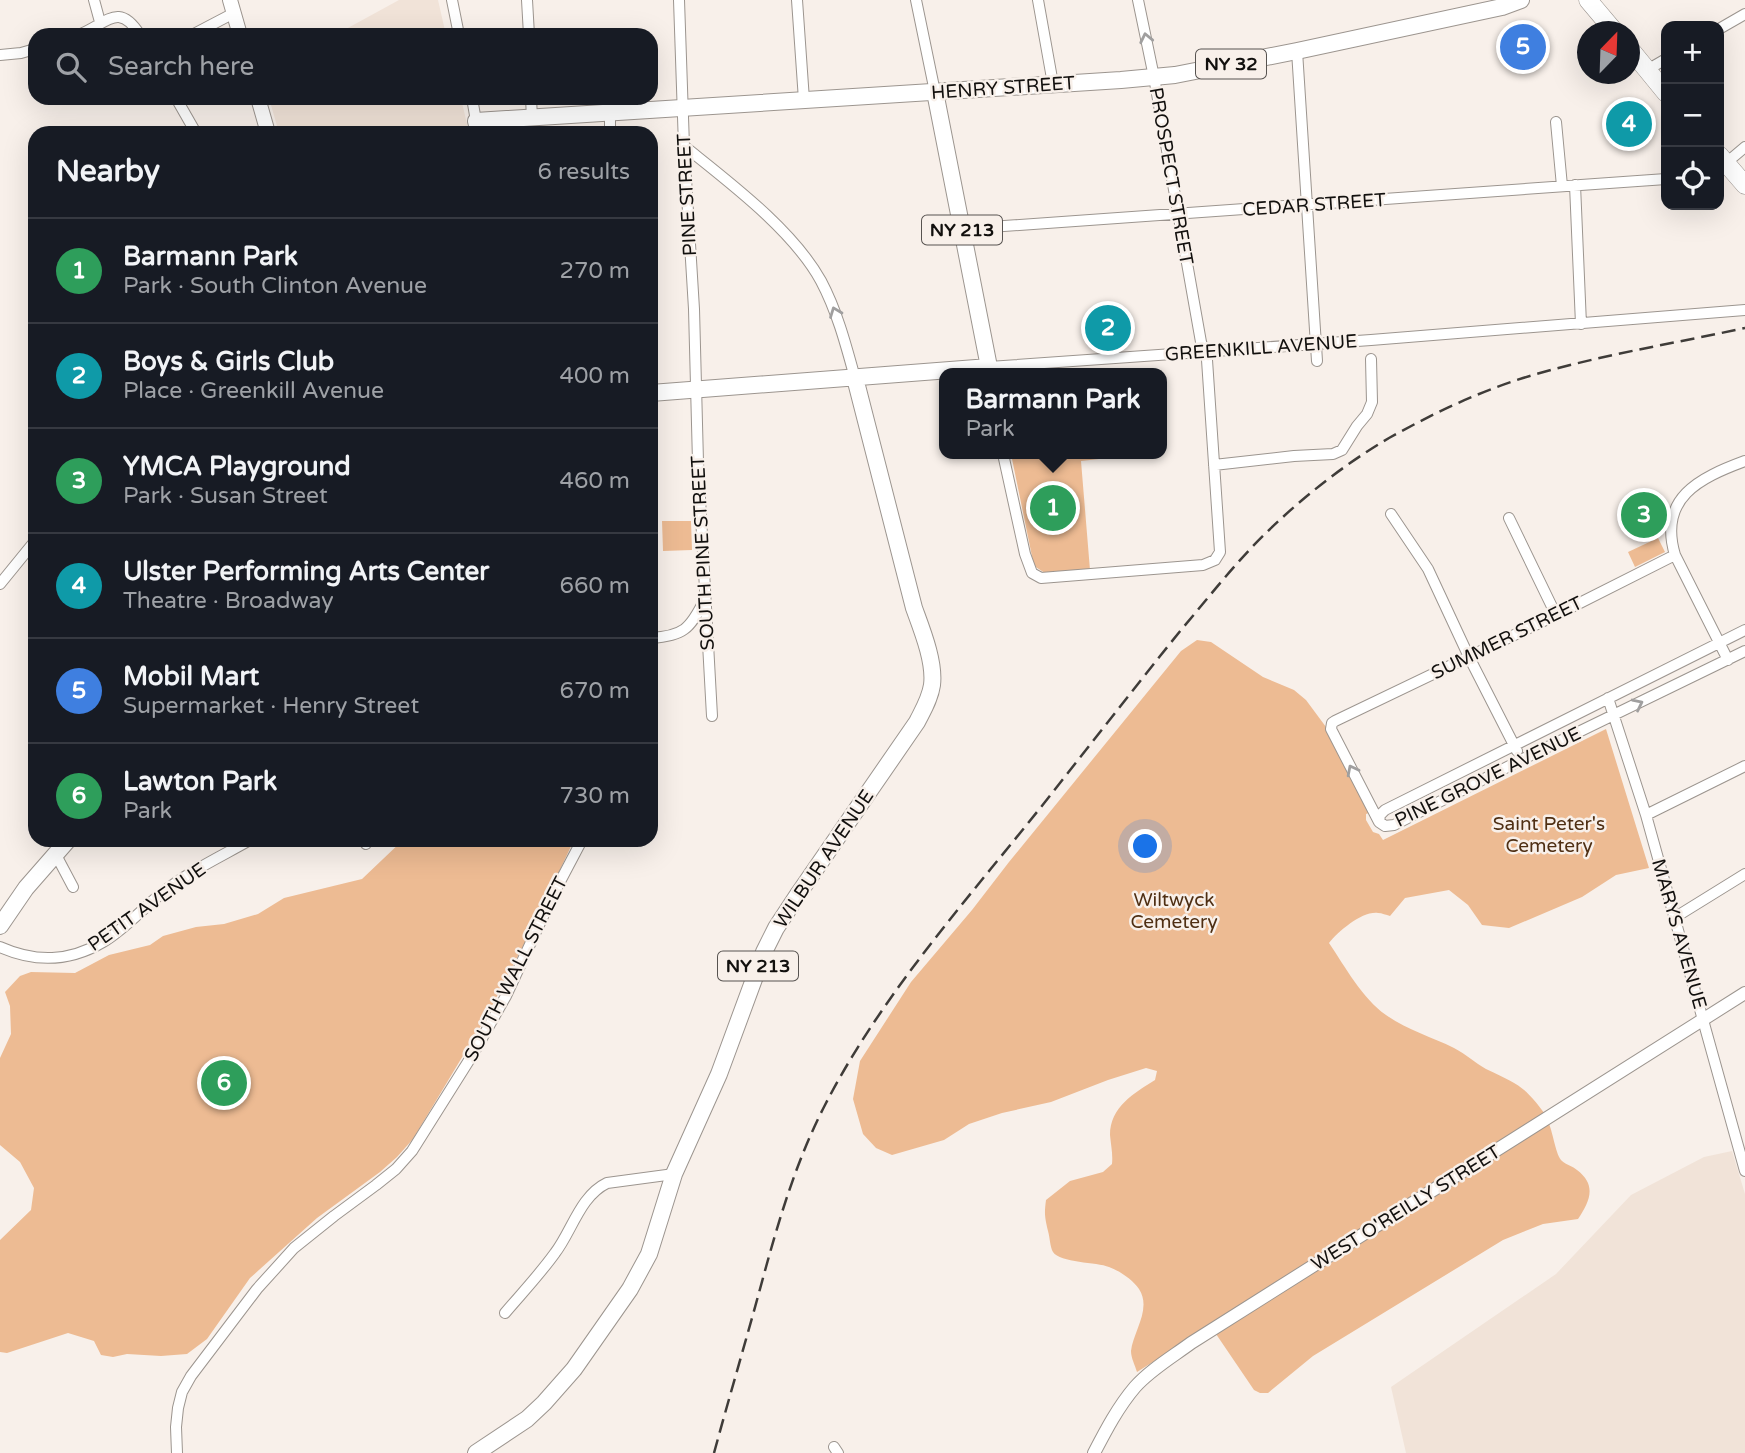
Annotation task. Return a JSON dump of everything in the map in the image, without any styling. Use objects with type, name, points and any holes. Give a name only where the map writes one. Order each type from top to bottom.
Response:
[{"type":"highway","points":[[1588,0],[1606,21]]},
{"type":"highway","points":[[1640,62],[1661,87]]},
{"type":"highway","points":[[1724,165],[1745,185]]},
{"type":"main road","name":"HENRY STREET","points":[[505,126],[532,125],[610,113],[1175,75],[1502,7],[1521,0]]},
{"type":"main road","points":[[232,7],[238,28]]},
{"type":"main road","name":"NY 213","points":[[935,92],[989,368]]},
{"type":"main road","points":[[260,105],[266,126]]},
{"type":"main road","name":"GREENKILL AVENUE","points":[[658,392],[939,373]]},
{"type":"main road","name":"WILBUR AVENUE","points":[[476,1453],[518,1425],[544,1403],[574,1369],[631,1289],[649,1254],[674,1174],[719,1074],[764,952],[776,928],[917,722],[929,700],[932,668],[855,378]]},
{"type":"main road","points":[[0,926],[26,888],[61,847]]},
{"type":"street","points":[[94,0],[100,22]]},
{"type":"street","points":[[452,0],[458,28]]},
{"type":"street","points":[[527,0],[528,28]]},
{"type":"street","name":"PINE STREET","points":[[679,0],[696,389]]},
{"type":"street","points":[[797,0],[804,100]]},
{"type":"street","points":[[916,0],[935,92]]},
{"type":"street","points":[[1038,0],[1053,84]]},
{"type":"street","name":"PROSPECT STREET","points":[[1004,459],[1026,554],[1034,575],[1041,578],[1203,565],[1215,560],[1220,552],[1208,372],[1138,0]]},
{"type":"street","points":[[202,28],[232,7]]},
{"type":"street","points":[[90,28],[119,15],[132,22],[136,28]]},
{"type":"street","points":[[1724,26],[1745,15]]},
{"type":"street","points":[[0,55],[28,51]]},
{"type":"street","points":[[1297,51],[1317,361]]},
{"type":"street","points":[[1647,70],[1661,62]]},
{"type":"street","points":[[180,105],[192,126]]},
{"type":"street","points":[[473,105],[478,126]]},
{"type":"street","points":[[531,105],[532,125]]},
{"type":"street","points":[[610,113],[610,126]]},
{"type":"street","points":[[1556,122],[1562,186]]},
{"type":"street","points":[[684,146],[773,220],[800,250],[821,281],[834,308],[855,378]]},
{"type":"street","points":[[1724,160],[1745,147]]},
{"type":"street","name":"CEDAR STREET","points":[[962,229],[1661,179]]},
{"type":"street","points":[[1575,185],[1581,324]]},
{"type":"street","name":"GREENKILL AVENUE","points":[[1013,368],[1745,310]]},
{"type":"street","points":[[1214,465],[1333,454],[1342,450],[1367,414],[1372,402],[1371,359]]},
{"type":"street","name":"SOUTH PINE STREET","points":[[696,389],[712,716]]},
{"type":"street","points":[[1728,660],[1675,555],[1671,541],[1671,523],[1675,508],[1685,493],[1699,482],[1745,461]]},
{"type":"street","points":[[1391,514],[1428,569],[1521,760]]},
{"type":"street","points":[[1509,518],[1556,615]]},
{"type":"street","points":[[0,584],[28,550]]},
{"type":"street","name":"SUMMER STREET","points":[[1379,822],[1331,729],[1332,723],[1675,555]]},
{"type":"street","points":[[658,637],[678,634],[687,628],[697,616],[705,598]]},
{"type":"street","name":"PINE GROVE AVENUE","points":[[1745,630],[1385,810],[1380,815],[1379,822],[1385,826],[1394,825],[1745,651]]},
{"type":"street","name":"MARYS AVENUE","points":[[1608,698],[1646,815],[1745,1171]]},
{"type":"street","points":[[1646,815],[1745,766]]},
{"type":"street","name":"PETIT AVENUE","points":[[0,947],[31,957],[54,959],[82,952],[114,934],[162,892],[238,847]]},
{"type":"street","name":"SOUTH WALL STREET","points":[[177,1453],[178,1408],[182,1392],[191,1376],[257,1289],[294,1248],[396,1169],[412,1151],[473,1055],[506,996],[578,847]]},
{"type":"street","points":[[55,853],[73,887]]},
{"type":"street","points":[[1674,918],[1745,874]]},
{"type":"street","name":"WEST O'REILLY STREET","points":[[1094,1453],[1115,1415],[1136,1386],[1191,1343],[1745,993]]},
{"type":"street","points":[[505,1313],[556,1252],[590,1195],[598,1187],[607,1182],[674,1174]]},
{"type":"shaded area","points":[[399,0],[438,0],[444,28],[348,28]]},
{"type":"shaded area","points":[[271,105],[463,105],[467,126],[277,126]]},
{"type":"shaded area","points":[[1732,1151],[1745,1194],[1745,1453],[1406,1453],[1391,1387],[1556,1274],[1631,1195],[1704,1157]]},
{"type":"green space","points":[[1012,459],[1099,459],[1081,461],[1090,570],[1045,573],[1034,566]]},
{"type":"green space","points":[[662,521],[691,521],[692,550],[663,551]]},
{"type":"green space","points":[[1658,538],[1665,552],[1635,567],[1628,552]]},
{"type":"green space","name":"Wiltwyck Cemetery","points":[[1197,640],[1211,642],[1263,677],[1294,690],[1306,700],[1326,727],[1369,813],[1366,814],[1366,820],[1373,832],[1379,834],[1383,840],[1606,729],[1649,868],[1616,875],[1582,897],[1509,928],[1482,925],[1468,905],[1449,890],[1405,898],[1390,916],[1378,913],[1365,915],[1333,938],[1329,943],[1355,982],[1377,1008],[1402,1025],[1454,1048],[1519,1086],[1545,1114],[1137,1372],[1131,1351],[1143,1312],[1144,1304],[1139,1289],[1126,1276],[1109,1267],[1057,1256],[1051,1248],[1045,1209],[1046,1200],[1070,1181],[1103,1172],[1112,1164],[1110,1135],[1114,1116],[1125,1102],[1155,1080],[1157,1071],[1146,1068],[1051,1102],[1002,1113],[969,1124],[944,1140],[892,1155],[876,1148],[863,1134],[853,1099],[860,1061],[911,982],[1181,651]]},
{"type":"green space","points":[[396,847],[571,847],[485,1019],[413,1139],[380,1172],[317,1218],[250,1278],[207,1339],[187,1354],[127,1354],[113,1357],[101,1355],[94,1341],[68,1333],[7,1353],[0,1352],[0,1240],[31,1210],[34,1188],[20,1162],[0,1145],[0,1058],[11,1034],[10,1006],[5,992],[20,976],[31,972],[75,973],[109,955],[150,945],[163,936],[196,927],[224,924],[258,914],[284,898],[362,879]]},
{"type":"green space","points":[[1549,1124],[1560,1158],[1583,1176],[1589,1187],[1586,1206],[1578,1219],[1543,1224],[1503,1240],[1313,1356],[1268,1393],[1254,1390],[1216,1334]]},
{"type":"railway","points":[[714,1453],[788,1195],[814,1127],[848,1064],[872,1025],[927,949],[1244,555],[1325,481],[1373,448],[1421,421],[1488,390],[1550,370],[1745,328]]},
{"type":"place","name":"Mobil Mart","points":[[1523,47]]},
{"type":"place","name":"Ulster Performing Arts Center","points":[[1629,124]]},
{"type":"place","name":"Boys & Girls Club","points":[[1108,328]]},
{"type":"place","name":"Barmann Park","points":[[1053,508]]},
{"type":"place","name":"YMCA Playground","points":[[1644,515]]},
{"type":"place","name":"Lawton Park","points":[[224,1083]]},
{"type":"park label","name":"Saint Peter's Cemetery","points":[[1549,835]]}]
